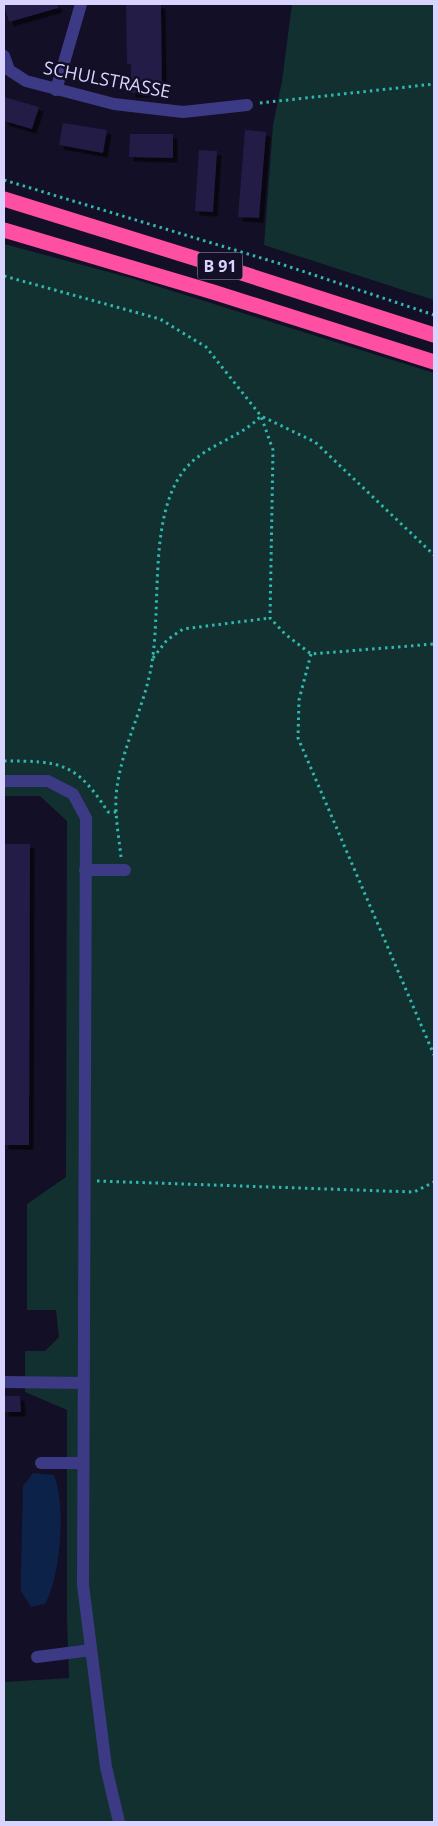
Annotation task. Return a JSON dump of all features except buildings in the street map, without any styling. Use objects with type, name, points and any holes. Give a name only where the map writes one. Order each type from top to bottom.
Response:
[{"type":"highway","name":"B 91","points":[[4,199],[434,335]]},
{"type":"highway","name":"B 91","points":[[4,230],[434,362]]},
{"type":"street","points":[[56,90],[81,4]]},
{"type":"street","name":"SCHULSTRASSE","points":[[4,56],[9,70],[26,82],[114,104],[175,112],[247,105]]},
{"type":"street","points":[[4,781],[48,781],[73,794],[86,818],[83,1585],[106,1767],[120,1822]]},
{"type":"street","points":[[85,870],[124,870]]},
{"type":"street","points":[[4,1382],[84,1383]]},
{"type":"street","points":[[41,1463],[83,1463]]},
{"type":"street","points":[[37,1656],[91,1650]]},
{"type":"path","points":[[247,105],[434,84]]},
{"type":"path","points":[[4,180],[245,252],[434,315]]},
{"type":"path","points":[[4,276],[160,319],[206,347],[261,416],[273,450],[270,618],[285,634],[311,654],[434,644]]},
{"type":"path","points":[[261,416],[315,442],[434,555]]},
{"type":"path","points":[[124,870],[117,812],[120,775],[143,700],[152,659],[162,524],[169,497],[182,473],[198,456],[251,426],[261,416]]},
{"type":"path","points":[[152,659],[167,640],[183,629],[270,618]]},
{"type":"path","points":[[311,654],[299,700],[298,738],[434,1055]]},
{"type":"path","points":[[96,794],[108,812],[117,812]]},
{"type":"path","points":[[84,1180],[414,1192],[434,1182]]},
{"type":"green space","points":[[292,4],[434,4],[434,300],[264,245],[273,125],[282,81]]},
{"type":"green space","points":[[4,244],[131,278],[434,373],[434,1822],[4,1822],[4,1682],[69,1678],[67,1618],[67,1410],[25,1392],[25,1351],[45,1351],[59,1337],[56,1310],[27,1310],[27,1204],[66,1177],[67,821],[40,796],[4,796]]},
{"type":"water","points":[[33,1473],[54,1475],[58,1488],[61,1521],[58,1558],[50,1591],[45,1604],[31,1607],[21,1591],[21,1571],[23,1486]]}]
